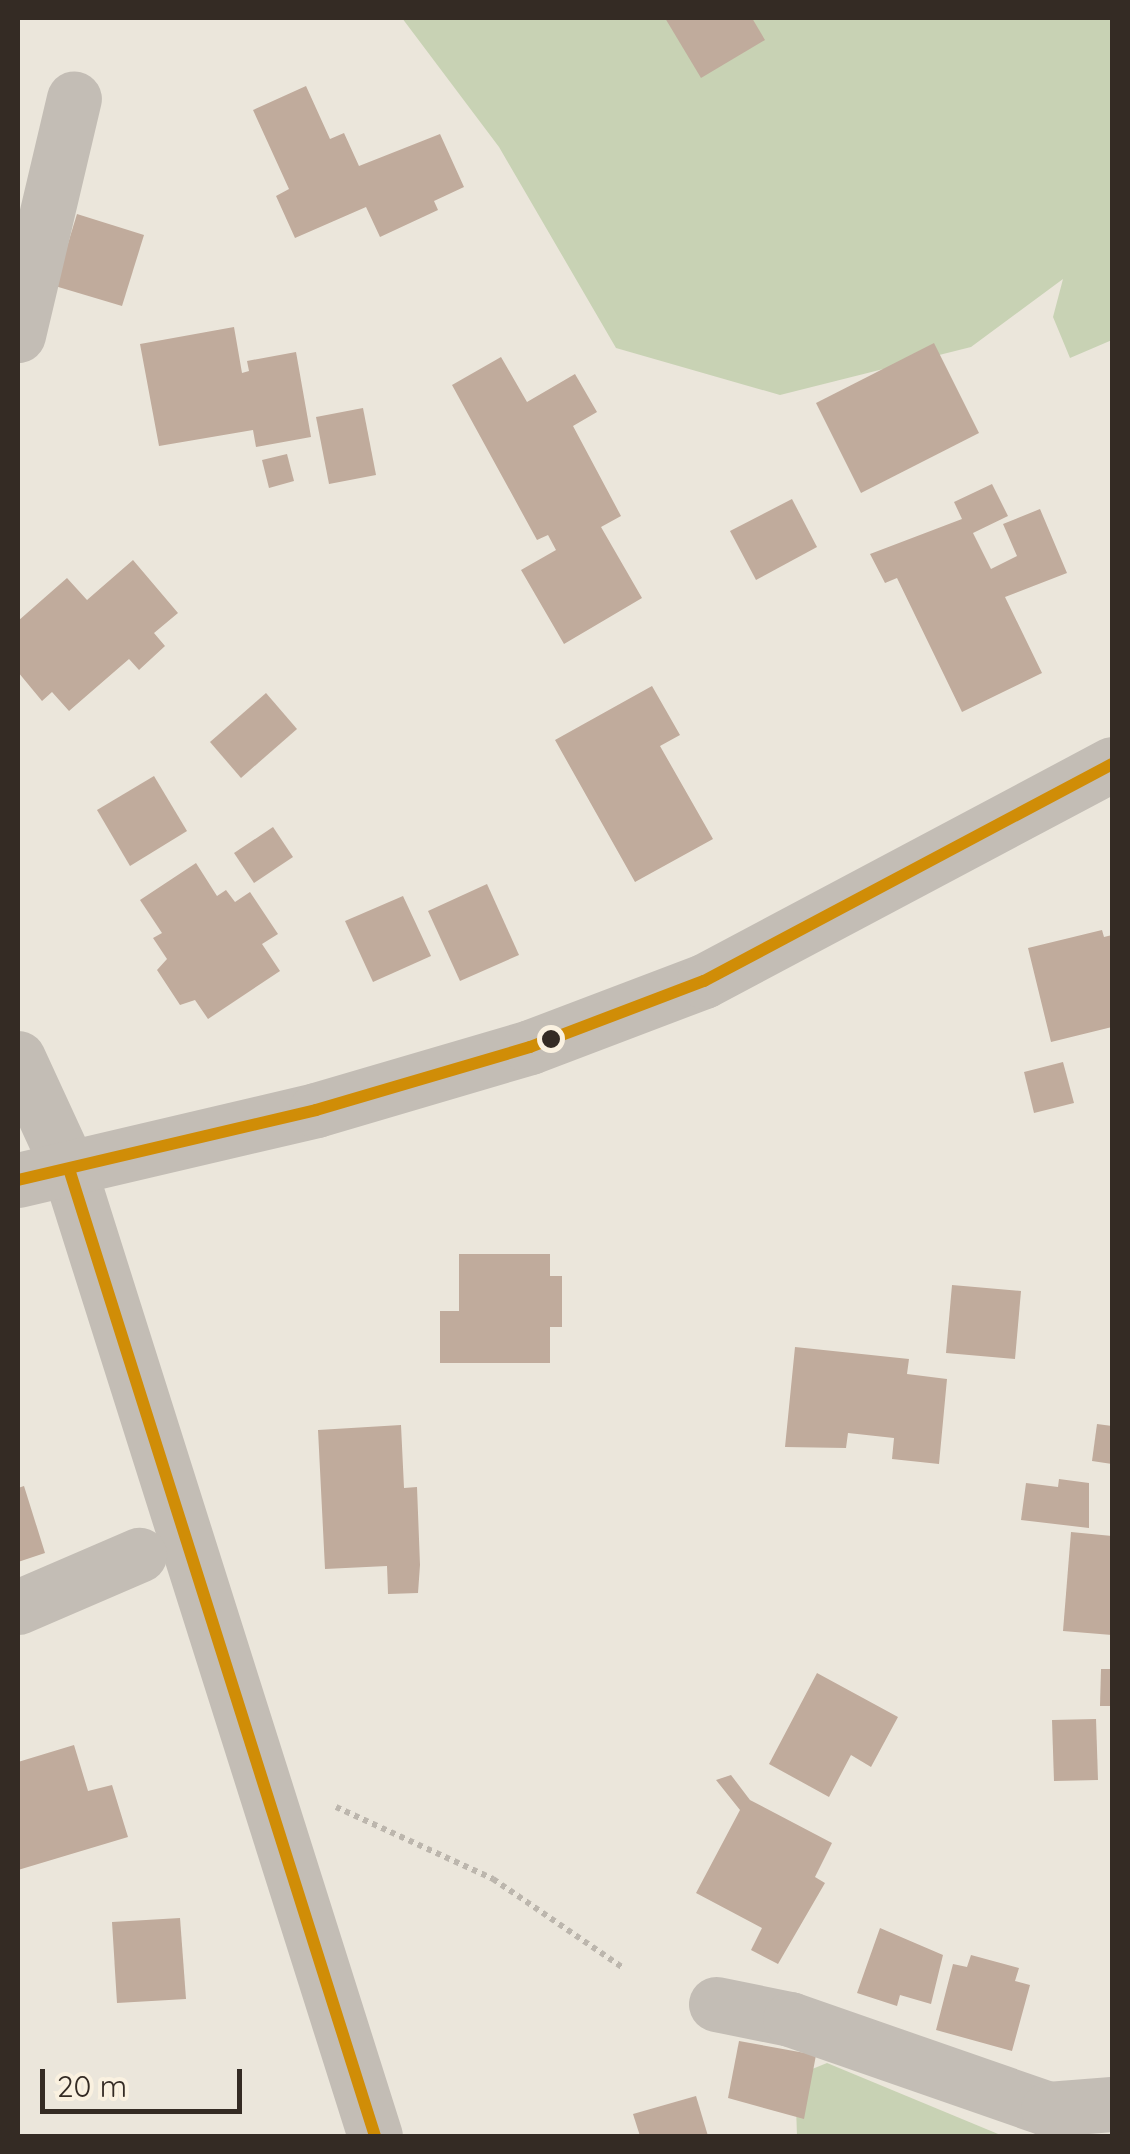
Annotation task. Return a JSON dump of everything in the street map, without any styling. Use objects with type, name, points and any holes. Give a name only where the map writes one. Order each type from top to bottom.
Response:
[{"type":"street","points":[[18,335],[74,99]]},
{"type":"street","points":[[43,1175],[262,1124],[530,1046],[704,981],[1112,764]]},
{"type":"street","points":[[18,1058],[43,1175],[374,2136]]},
{"type":"street","points":[[18,1607],[139,1555]]},
{"type":"street","points":[[716,2004],[790,2019],[1048,2109],[1112,2104]]},
{"type":"path","points":[[362,1816],[492,1880],[622,1967]]},
{"type":"green space","points":[[402,18],[1110,18],[1112,340],[1070,358],[1053,317],[1063,279],[971,347],[780,395],[616,348],[499,147]]},
{"type":"green space","points":[[827,2063],[1003,2136],[797,2136],[795,2076]]},
{"type":"building","points":[[665,18],[752,18],[765,40],[701,78]]},
{"type":"building","points":[[306,86],[330,139],[344,133],[359,166],[440,134],[464,187],[434,201],[438,210],[380,237],[366,207],[295,238],[276,196],[289,189],[253,110]]},
{"type":"building","points":[[77,214],[144,235],[122,306],[55,286]]},
{"type":"building","points":[[234,327],[242,373],[249,371],[247,361],[296,352],[311,437],[256,447],[253,430],[159,446],[140,344]]},
{"type":"building","points":[[934,343],[979,433],[861,493],[816,403]]},
{"type":"building","points":[[501,357],[527,402],[575,374],[597,412],[573,426],[621,516],[601,527],[642,598],[564,644],[521,570],[556,550],[548,535],[537,540],[452,385]]},
{"type":"building","points":[[363,408],[376,475],[329,484],[316,417]]},
{"type":"building","points":[[287,454],[294,481],[269,488],[262,460]]},
{"type":"building","points":[[992,484],[1008,516],[973,533],[991,569],[1017,556],[1003,524],[1040,509],[1067,573],[1005,597],[1042,673],[962,712],[897,578],[885,583],[870,554],[962,519],[954,502]]},
{"type":"building","points":[[792,499],[817,547],[756,580],[730,531]]},
{"type":"building","points":[[133,560],[178,613],[154,633],[165,646],[139,670],[129,659],[69,711],[52,692],[42,701],[18,672],[18,621],[67,578],[87,600]]},
{"type":"building","points":[[652,686],[680,735],[660,746],[713,839],[635,882],[555,740]]},
{"type":"building","points":[[266,693],[297,729],[241,778],[210,742]]},
{"type":"building","points":[[154,776],[187,831],[130,866],[97,810]]},
{"type":"building","points":[[273,827],[293,857],[254,883],[234,853]]},
{"type":"building","points":[[196,863],[217,896],[226,890],[235,902],[250,892],[278,934],[262,944],[280,971],[208,1019],[195,1000],[180,1005],[157,970],[167,959],[153,938],[162,933],[140,900]]},
{"type":"building","points":[[487,884],[519,955],[460,981],[428,911]]},
{"type":"building","points":[[403,896],[431,956],[373,982],[345,921]]},
{"type":"building","points":[[1102,930],[1104,937],[1112,935],[1112,1027],[1051,1042],[1028,948]]},
{"type":"building","points":[[1063,1062],[1074,1103],[1034,1113],[1024,1072]]},
{"type":"building","points":[[459,1254],[550,1254],[550,1276],[562,1276],[562,1327],[550,1327],[550,1363],[440,1363],[440,1311],[459,1311]]},
{"type":"building","points":[[952,1285],[1021,1291],[1015,1359],[946,1353]]},
{"type":"building","points":[[795,1347],[909,1359],[907,1374],[947,1379],[939,1464],[892,1459],[894,1438],[848,1433],[846,1448],[785,1447]]},
{"type":"building","points":[[1097,1424],[1112,1426],[1112,1464],[1092,1461]]},
{"type":"building","points":[[401,1425],[404,1488],[417,1487],[418,1593],[388,1594],[387,1566],[325,1569],[318,1430]]},
{"type":"building","points":[[1059,1479],[1089,1483],[1089,1528],[1021,1520],[1026,1483],[1058,1487]]},
{"type":"building","points":[[24,1486],[45,1553],[18,1562],[18,1488]]},
{"type":"building","points":[[1071,1532],[1112,1536],[1112,1635],[1063,1631]]},
{"type":"building","points":[[1101,1669],[1112,1669],[1112,1706],[1100,1706]]},
{"type":"building","points":[[817,1673],[898,1717],[871,1767],[851,1755],[829,1797],[769,1764]]},
{"type":"building","points":[[1096,1719],[1098,1780],[1054,1781],[1052,1720]]},
{"type":"building","points":[[74,1745],[88,1791],[112,1785],[128,1837],[18,1870],[18,1762]]},
{"type":"building","points":[[731,1775],[750,1800],[832,1843],[815,1877],[825,1883],[778,1964],[751,1950],[762,1928],[696,1893],[740,1810],[716,1780]]},
{"type":"building","points":[[180,1918],[186,1999],[117,2003],[112,1922]]},
{"type":"building","points":[[880,1928],[943,1955],[931,2004],[900,1995],[897,2006],[857,1993]]},
{"type":"building","points":[[971,1955],[1019,1968],[1015,1981],[1030,1985],[1012,2051],[936,2030],[953,1964],[967,1967]]},
{"type":"building","points":[[739,2041],[816,2055],[804,2119],[728,2098]]},
{"type":"building","points":[[696,2096],[708,2136],[640,2136],[633,2114]]},
{"type":"transit line","points":[[18,1180],[316,1110],[530,1047],[704,981],[1112,764]]},
{"type":"transit line","points":[[69,1169],[375,2136]]}]
